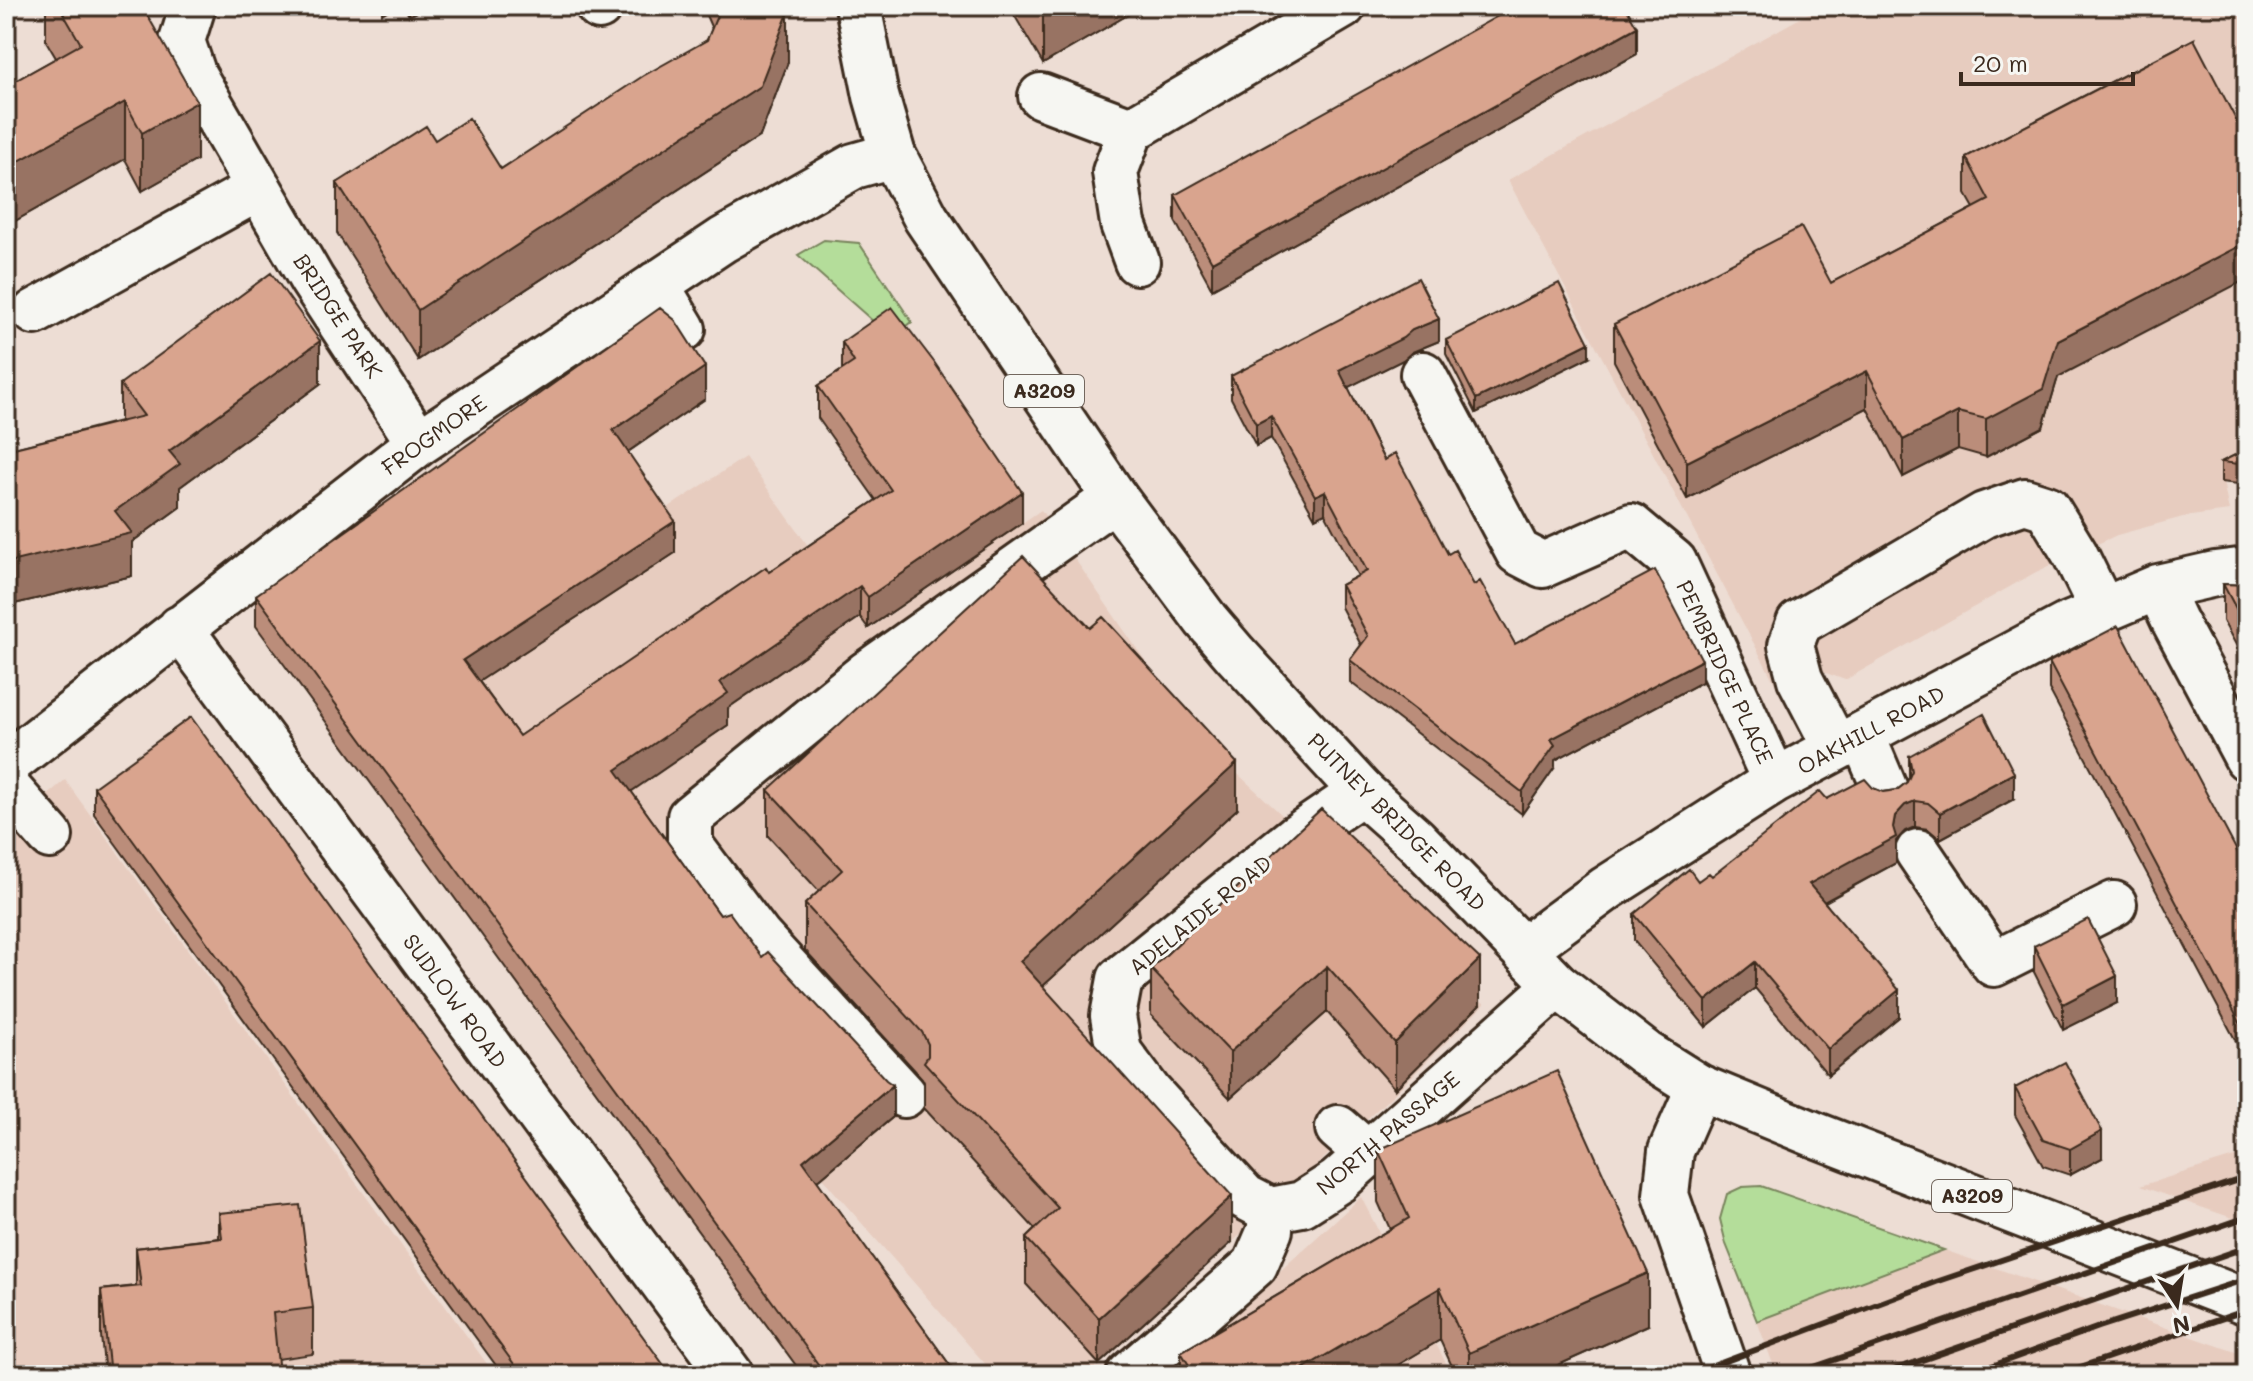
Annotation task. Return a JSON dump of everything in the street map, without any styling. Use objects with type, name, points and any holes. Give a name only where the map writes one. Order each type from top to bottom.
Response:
[{"type":"street","name":"BRIDGE PARK","points":[[193,6],[182,41],[194,76],[312,280],[419,443]]},
{"type":"street","name":"PUTNEY BRIDGE ROAD","points":[[858,6],[876,96],[893,155],[926,218],[1115,498],[1206,620],[1362,792],[1415,839],[1557,985],[1645,1053],[1699,1087],[2247,1302]]},
{"type":"street","points":[[1137,262],[1123,224],[1115,172],[1131,130],[1343,6]]},
{"type":"street","points":[[1041,96],[1131,130]]},
{"type":"street","name":"FROGMORE","points":[[8,764],[419,443],[723,240],[823,181],[854,166],[893,155]]},
{"type":"street","points":[[35,312],[259,188]]},
{"type":"street","points":[[656,284],[683,329]]},
{"type":"street","name":"PEMBRIDGE PLACE","points":[[1423,374],[1518,552],[1543,565],[1631,526],[1674,562],[1775,781]]},
{"type":"street","points":[[904,1095],[751,925],[690,845],[690,817],[866,674],[1115,498]]},
{"type":"street","points":[[1887,794],[1800,679],[1791,645],[1799,623],[1984,515],[2025,501],[2047,508],[2075,554],[2102,609]]},
{"type":"street","name":"OAKHILL ROAD","points":[[1524,949],[1607,888],[1775,781],[2066,626],[2158,587],[2247,570]]},
{"type":"street","points":[[2158,587],[2247,758]]},
{"type":"street","name":"SUDLOW ROAD","points":[[180,628],[731,1375]]},
{"type":"street","points":[[8,764],[50,836]]},
{"type":"street","name":"ADELAIDE ROAD","points":[[1270,1210],[1245,1197],[1160,1128],[1149,1092],[1119,1052],[1113,1016],[1120,979],[1296,837],[1362,792]]},
{"type":"street","points":[[1918,852],[1994,964],[2114,904]]},
{"type":"street","name":"NORTH PASSAGE","points":[[1270,1210],[1302,1204],[1338,1181],[1353,1142],[1557,985]]},
{"type":"street","points":[[1699,1087],[1671,1151],[1666,1195],[1728,1375]]},
{"type":"street","points":[[1129,1375],[1255,1265],[1270,1230],[1270,1210]]},
{"type":"shaded area","points":[[1822,6],[2247,6],[2247,462],[2222,476],[2229,511],[2183,517],[2117,535],[2036,572],[1845,680],[1818,670],[1779,691],[1508,180]]},
{"type":"shaded area","points":[[745,457],[868,630],[1041,510],[1162,685],[1225,762],[1485,1004],[1392,1096],[1087,1375],[995,1375],[830,1187],[467,689],[651,519]]},
{"type":"shaded area","points":[[65,780],[495,1375],[6,1375],[6,830]]},
{"type":"shaded area","points":[[2247,1153],[2247,1223],[2140,1186]]},
{"type":"shaded area","points":[[1361,1197],[1452,1375],[1166,1375]]},
{"type":"shaded area","points":[[1944,1250],[2247,1356],[2247,1375],[1777,1375],[1757,1321]]},
{"type":"green space","points":[[824,240],[859,243],[912,322],[892,338],[798,255]]},
{"type":"green space","points":[[1761,1186],[1944,1250],[1757,1321],[1726,1244],[1720,1219],[1727,1194],[1742,1187]]},
{"type":"building","points":[[59,6],[142,6],[197,102],[142,133],[125,102],[6,168],[6,86],[81,44]]},
{"type":"building","points":[[721,6],[785,6],[788,13],[760,86],[418,310],[337,183],[426,126],[435,140],[469,118],[501,169],[643,76],[707,40]]},
{"type":"building","points":[[1516,6],[1625,6],[1637,27],[1212,262],[1175,195]]},
{"type":"building","points":[[2194,39],[2247,141],[2247,242],[2058,340],[2043,389],[1986,419],[1958,412],[1903,440],[1867,371],[1687,462],[1614,324],[1801,227],[1831,283],[1989,200],[1966,157]]},
{"type":"building","points":[[271,273],[320,341],[169,451],[180,464],[115,511],[132,533],[6,563],[6,450],[144,416],[120,384]]},
{"type":"building","points":[[1418,278],[1439,319],[1412,330],[1403,338],[1339,370],[1384,460],[1395,453],[1448,554],[1455,550],[1474,585],[1480,581],[1515,644],[1655,570],[1702,660],[1551,739],[1555,745],[1522,792],[1350,660],[1368,636],[1341,585],[1367,571],[1325,491],[1315,496],[1271,416],[1256,424],[1231,376]]},
{"type":"building","points":[[1559,283],[1589,343],[1476,399],[1446,340]]},
{"type":"building","points":[[892,307],[934,362],[1022,492],[868,597],[860,586],[720,682],[728,693],[616,770],[720,915],[729,912],[762,957],[768,952],[893,1085],[803,1161],[957,1375],[826,1375],[256,595],[660,308],[675,320],[705,367],[613,430],[675,521],[463,660],[519,736],[766,567],[769,572],[891,490],[818,386],[854,362],[842,342]]},
{"type":"building","points":[[2247,449],[2247,465],[2221,462]]},
{"type":"building","points":[[1023,556],[1090,628],[1103,617],[1237,763],[1020,961],[1232,1196],[1099,1318],[1026,1238],[1058,1208],[924,1062],[928,1056],[928,1044],[922,1032],[805,904],[842,870],[768,790]]},
{"type":"building","points":[[2223,584],[2247,585],[2247,629]]},
{"type":"building","points":[[2118,626],[2247,870],[2247,1036],[2049,662]]},
{"type":"building","points":[[1984,714],[2014,773],[1940,813],[1928,803],[1915,801],[1905,805],[1895,816],[1893,827],[1896,837],[1809,884],[1899,990],[1828,1049],[1755,962],[1706,1001],[1634,914],[1689,869],[1698,881],[1709,873],[1712,876],[1820,791],[1827,799],[1865,779],[1873,788],[1883,792],[1897,790],[1907,782],[1912,771],[1909,756]]},
{"type":"building","points":[[191,717],[671,1375],[522,1375],[94,787]]},
{"type":"building","points":[[1321,809],[1480,959],[1395,1043],[1327,966],[1230,1052],[1151,969]]},
{"type":"building","points":[[2088,919],[2117,976],[2063,1004],[2034,946]]},
{"type":"building","points":[[2065,1062],[2102,1131],[2070,1149],[2043,1140],[2015,1088]]},
{"type":"building","points":[[1557,1071],[1648,1273],[1469,1353],[1440,1288],[1292,1375],[1195,1375],[1181,1352],[1409,1218],[1378,1150]]},
{"type":"building","points":[[300,1205],[313,1308],[273,1313],[279,1375],[110,1375],[101,1290],[141,1286],[136,1248],[222,1238],[219,1213]]},
{"type":"railway","points":[[1689,1375],[1936,1282],[2247,1177]]},
{"type":"railway","points":[[1791,1375],[2247,1217]]},
{"type":"railway","points":[[1879,1375],[2247,1247]]},
{"type":"railway","points":[[1967,1375],[2099,1327],[2247,1279]]},
{"type":"railway","points":[[2057,1375],[2247,1310]]}]
